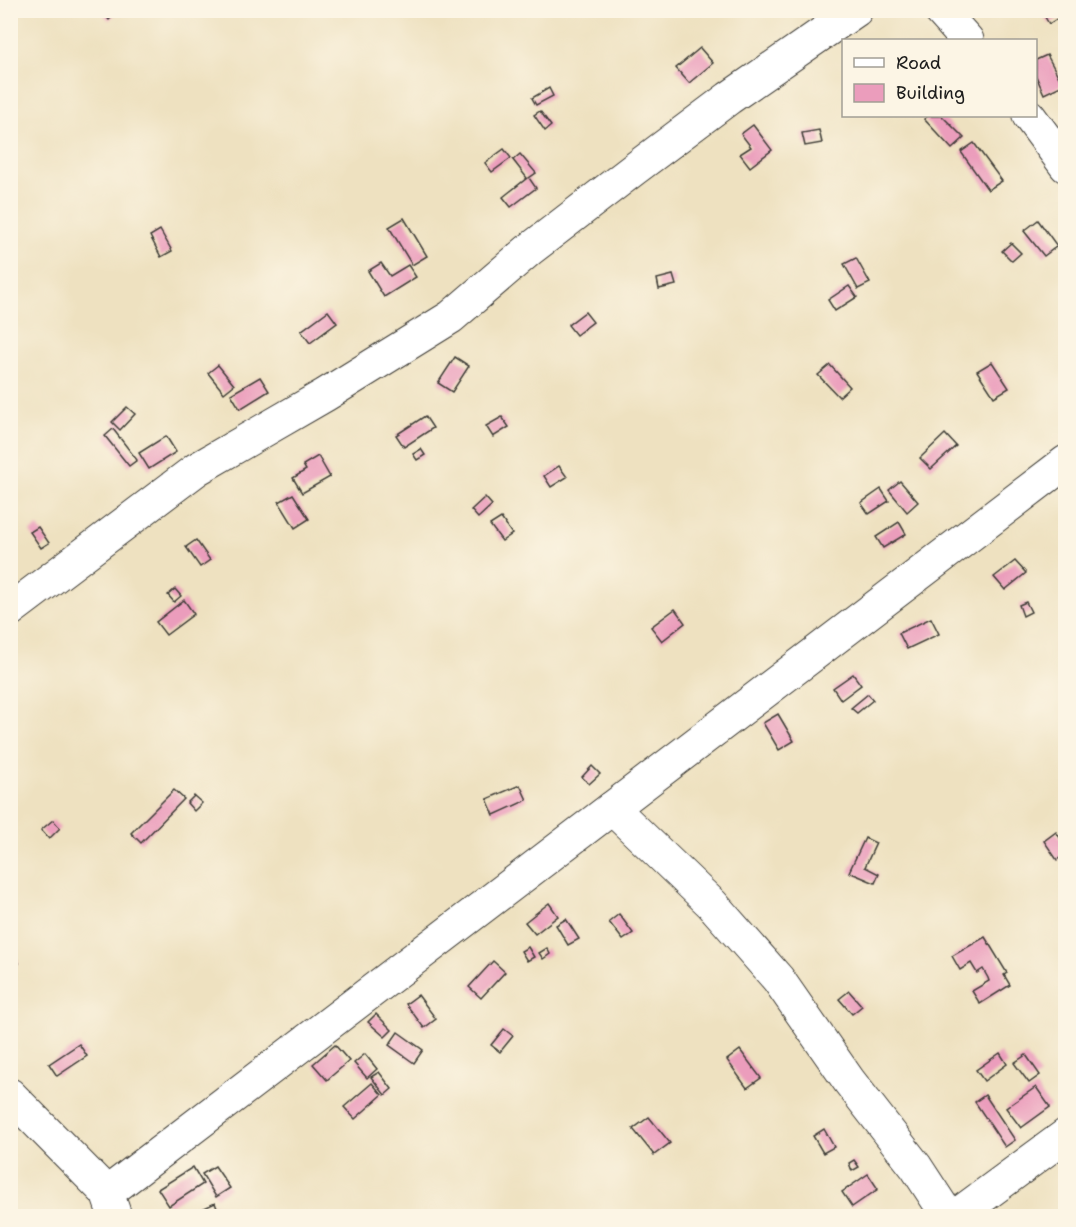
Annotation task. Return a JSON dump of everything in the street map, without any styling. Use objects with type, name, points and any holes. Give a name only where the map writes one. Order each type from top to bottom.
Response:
[{"type":"street","points":[[10,610],[197,469],[325,395],[451,317],[529,250],[633,170],[729,98],[856,10]]},
{"type":"street","points":[[940,10],[967,39]]},
{"type":"street","points":[[1030,117],[1065,166]]},
{"type":"street","points":[[10,1095],[111,1205],[612,808],[1065,462]]},
{"type":"street","points":[[612,808],[712,904],[778,979],[849,1081],[916,1167],[948,1216]]},
{"type":"street","points":[[956,1216],[1065,1135]]},
{"type":"building","points":[[101,10],[119,10],[109,20]]},
{"type":"building","points":[[1041,10],[1055,10],[1060,17],[1049,24]]},
{"type":"building","points":[[700,48],[713,63],[689,83],[676,68]]},
{"type":"building","points":[[1047,55],[1063,85],[1044,94],[1037,78],[1037,60]]},
{"type":"building","points":[[549,88],[553,96],[536,105],[532,98]]},
{"type":"building","points":[[540,111],[551,126],[545,131],[534,115]]},
{"type":"building","points":[[943,117],[964,138],[952,149],[924,119]]},
{"type":"building","points":[[753,125],[772,150],[750,167],[740,154],[751,147],[741,134]]},
{"type":"building","points":[[819,130],[822,143],[805,146],[802,133]]},
{"type":"building","points":[[974,143],[1002,181],[988,190],[961,152]]},
{"type":"building","points":[[504,149],[511,158],[492,172],[485,163]]},
{"type":"building","points":[[520,154],[536,173],[529,178],[536,188],[511,207],[503,197],[527,178],[513,160]]},
{"type":"building","points":[[404,218],[427,256],[412,265],[389,227]]},
{"type":"building","points":[[1038,220],[1057,246],[1044,256],[1024,231]]},
{"type":"building","points":[[160,230],[172,251],[161,257],[150,236]]},
{"type":"building","points":[[1011,243],[1021,253],[1012,261],[1002,251]]},
{"type":"building","points":[[856,258],[870,283],[858,289],[844,264]]},
{"type":"building","points":[[381,263],[390,276],[408,265],[416,277],[384,297],[368,271]]},
{"type":"building","points":[[673,275],[676,285],[659,289],[657,279]]},
{"type":"building","points":[[849,286],[857,297],[835,311],[828,300]]},
{"type":"building","points":[[328,311],[337,323],[310,343],[301,331]]},
{"type":"building","points":[[585,312],[593,322],[576,335],[568,325]]},
{"type":"building","points":[[455,357],[469,366],[452,392],[438,383]]},
{"type":"building","points":[[992,362],[1009,388],[994,397],[977,371]]},
{"type":"building","points":[[218,365],[234,385],[224,393],[208,373]]},
{"type":"building","points":[[830,365],[850,387],[839,397],[818,375]]},
{"type":"building","points":[[260,377],[269,391],[240,409],[231,394]]},
{"type":"building","points":[[127,407],[135,414],[120,430],[112,422]]},
{"type":"building","points":[[425,416],[433,428],[404,447],[396,435]]},
{"type":"building","points":[[502,417],[509,427],[493,437],[486,426]]},
{"type":"building","points":[[113,429],[137,460],[129,466],[105,436]]},
{"type":"building","points":[[945,434],[956,446],[931,469],[920,458]]},
{"type":"building","points":[[166,436],[176,452],[149,469],[139,453]]},
{"type":"building","points":[[421,449],[425,455],[417,460],[413,454]]},
{"type":"building","points":[[318,456],[330,477],[302,493],[293,478],[306,470],[303,465]]},
{"type":"building","points":[[559,466],[567,477],[551,487],[544,476]]},
{"type":"building","points":[[900,481],[918,502],[907,512],[889,490]]},
{"type":"building","points":[[881,489],[889,501],[869,514],[861,503]]},
{"type":"building","points":[[293,494],[309,519],[295,528],[279,502]]},
{"type":"building","points":[[485,497],[492,505],[478,518],[471,510]]},
{"type":"building","points":[[501,518],[512,534],[502,541],[490,525]]},
{"type":"building","points":[[899,522],[906,534],[883,548],[876,537]]},
{"type":"building","points":[[38,527],[49,543],[41,548],[30,532]]},
{"type":"building","points":[[196,540],[210,560],[200,567],[186,547]]},
{"type":"building","points":[[1015,561],[1026,573],[1005,590],[994,577]]},
{"type":"building","points":[[175,589],[181,596],[174,602],[168,595]]},
{"type":"building","points":[[184,600],[194,614],[166,635],[156,622]]},
{"type":"building","points":[[1026,602],[1031,612],[1023,616],[1019,605]]},
{"type":"building","points":[[675,609],[685,623],[662,641],[651,627]]},
{"type":"building","points":[[931,618],[939,634],[907,649],[899,633]]},
{"type":"building","points":[[853,674],[861,685],[841,700],[833,688]]},
{"type":"building","points":[[868,694],[873,700],[857,713],[851,708]]},
{"type":"building","points":[[778,714],[794,741],[779,750],[763,723]]},
{"type":"building","points":[[592,766],[600,774],[589,784],[582,777]]},
{"type":"building","points":[[520,785],[527,800],[494,815],[487,799]]},
{"type":"building","points":[[174,790],[184,799],[141,843],[131,833]]},
{"type":"building","points":[[194,796],[202,803],[194,811],[187,803]]},
{"type":"building","points":[[53,820],[60,828],[49,839],[41,830]]},
{"type":"building","points":[[1056,832],[1066,846],[1066,853],[1057,860],[1044,841]]},
{"type":"building","points":[[865,838],[876,843],[865,867],[879,874],[875,883],[849,872]]},
{"type":"building","points":[[549,903],[558,916],[535,934],[525,922]]},
{"type":"building","points":[[619,914],[633,933],[623,940],[609,922]]},
{"type":"building","points":[[566,919],[579,939],[568,945],[556,925]]},
{"type":"building","points":[[985,937],[1007,973],[1004,975],[1010,985],[980,1004],[972,991],[989,981],[983,969],[977,973],[971,963],[960,970],[952,956]]},
{"type":"building","points":[[528,947],[534,957],[527,961],[521,951]]},
{"type":"building","points":[[547,948],[550,954],[543,959],[539,953]]},
{"type":"building","points":[[13,951],[19,963],[10,966],[10,952]]},
{"type":"building","points":[[493,961],[505,972],[481,998],[469,987]]},
{"type":"building","points":[[849,991],[862,1006],[852,1014],[839,999]]},
{"type":"building","points":[[418,995],[436,1019],[424,1028],[406,1004]]},
{"type":"building","points":[[376,1014],[392,1030],[385,1037],[368,1022]]},
{"type":"building","points":[[504,1029],[513,1036],[500,1052],[491,1045]]},
{"type":"building","points":[[398,1032],[423,1050],[414,1063],[389,1045]]},
{"type":"building","points":[[79,1044],[87,1056],[57,1076],[49,1064]]},
{"type":"building","points":[[335,1045],[349,1061],[327,1080],[313,1064]]},
{"type":"building","points":[[740,1050],[761,1078],[747,1088],[727,1060]]},
{"type":"building","points":[[1000,1053],[1007,1064],[984,1081],[976,1070]]},
{"type":"building","points":[[365,1054],[377,1069],[367,1078],[354,1063]]},
{"type":"building","points":[[1026,1055],[1040,1075],[1029,1083],[1014,1063]]},
{"type":"building","points":[[379,1072],[392,1089],[385,1095],[371,1077]]},
{"type":"building","points":[[372,1083],[382,1095],[355,1119],[344,1107]]},
{"type":"building","points":[[1036,1087],[1050,1107],[1021,1128],[1006,1108]]},
{"type":"building","points":[[985,1095],[1015,1140],[1005,1147],[975,1102]]},
{"type":"building","points":[[649,1117],[670,1143],[654,1155],[633,1129]]},
{"type":"building","points":[[824,1129],[834,1147],[823,1153],[813,1136]]},
{"type":"building","points":[[854,1160],[859,1167],[852,1171],[849,1163]]},
{"type":"building","points":[[215,1166],[230,1188],[216,1197],[202,1174]]},
{"type":"building","points":[[193,1167],[203,1184],[169,1206],[158,1189]]},
{"type":"building","points":[[868,1174],[878,1189],[852,1207],[842,1192]]},
{"type":"building","points":[[215,1203],[220,1216],[203,1216],[200,1210]]}]
